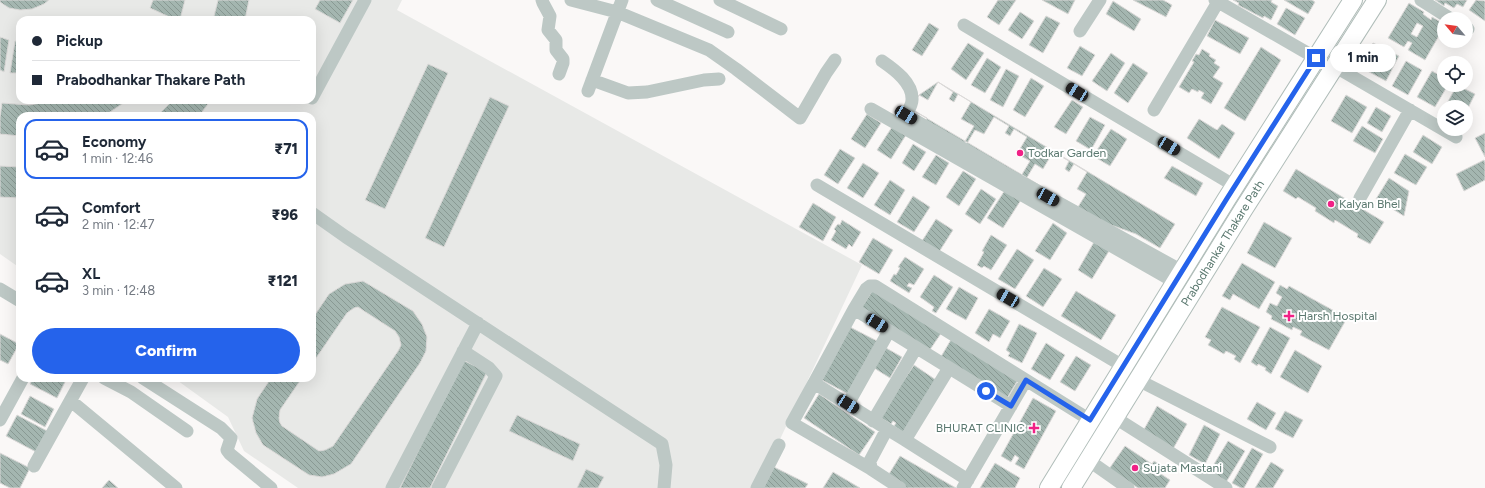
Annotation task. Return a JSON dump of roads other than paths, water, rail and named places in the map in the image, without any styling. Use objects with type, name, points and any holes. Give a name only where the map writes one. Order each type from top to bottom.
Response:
[{"type":"main road","name":"Prabodhankar Thakare Path","points":[[1049,488],[1235,186],[1354,0]]},
{"type":"main road","name":"Prabodhankar Thakare Path","points":[[1071,488],[1243,210],[1376,0]]},
{"type":"street","points":[[316,91],[365,0]]},
{"type":"street","points":[[542,0],[542,3],[550,16],[548,30],[556,40],[556,50],[563,59],[559,74]]},
{"type":"street","points":[[571,0],[619,6],[709,50],[800,118],[835,60]]},
{"type":"street","points":[[657,0],[728,32]]},
{"type":"street","points":[[720,0],[782,29]]},
{"type":"street","points":[[1080,31],[1100,0]]},
{"type":"street","points":[[1421,0],[1440,12]]},
{"type":"street","points":[[1154,110],[1216,1],[1316,58]]},
{"type":"street","points":[[619,6],[590,85],[628,93],[648,92],[718,78]]},
{"type":"street","points":[[964,25],[1235,186]]},
{"type":"street","points":[[882,61],[892,67],[909,86],[912,101],[906,115],[1179,277]]},
{"type":"street","points":[[1334,66],[1437,125]]},
{"type":"street","points":[[871,109],[1179,277]]},
{"type":"street","points":[[1360,198],[1410,110]]},
{"type":"street","points":[[816,185],[1123,366]]},
{"type":"street","points":[[316,216],[662,444],[666,465],[664,488]]},
{"type":"street","points":[[900,488],[871,469],[792,423],[854,309],[866,289],[870,286],[876,286],[1090,420]]},
{"type":"street","points":[[0,289],[16,299]]},
{"type":"street","points":[[854,309],[1011,406]]},
{"type":"street","points":[[392,488],[478,323]]},
{"type":"street","points":[[848,404],[889,330]]},
{"type":"street","points":[[874,420],[916,348]]},
{"type":"street","points":[[438,488],[496,376],[489,368],[463,351]]},
{"type":"street","points":[[905,440],[949,368]]},
{"type":"street","points":[[814,383],[905,440],[966,484],[1026,380]]},
{"type":"street","points":[[1138,380],[1270,447]]},
{"type":"street","points":[[0,420],[21,382]]},
{"type":"street","points":[[34,466],[81,382]]},
{"type":"street","points":[[112,382],[131,392],[187,431]]},
{"type":"street","points":[[149,382],[221,428],[230,438],[227,450],[230,454],[270,488]]},
{"type":"street","points":[[70,401],[176,488]]},
{"type":"street","points":[[1114,417],[1226,488]]},
{"type":"street","points":[[871,469],[870,461],[887,430]]},
{"type":"street","points":[[757,488],[779,445]]},
{"type":"street","points":[[1088,460],[1128,488]]},
{"type":"place","name":"Todkar Garden","points":[[1020,153]]},
{"type":"place","name":"Kalyan Bhel","points":[[1331,204]]},
{"type":"place","name":"Harsh Hospital","points":[[1289,316]]},
{"type":"place","name":"BHURAT CLINIC","points":[[1034,428]]},
{"type":"place","name":"Sujata Mastani","points":[[1135,468]]}]
